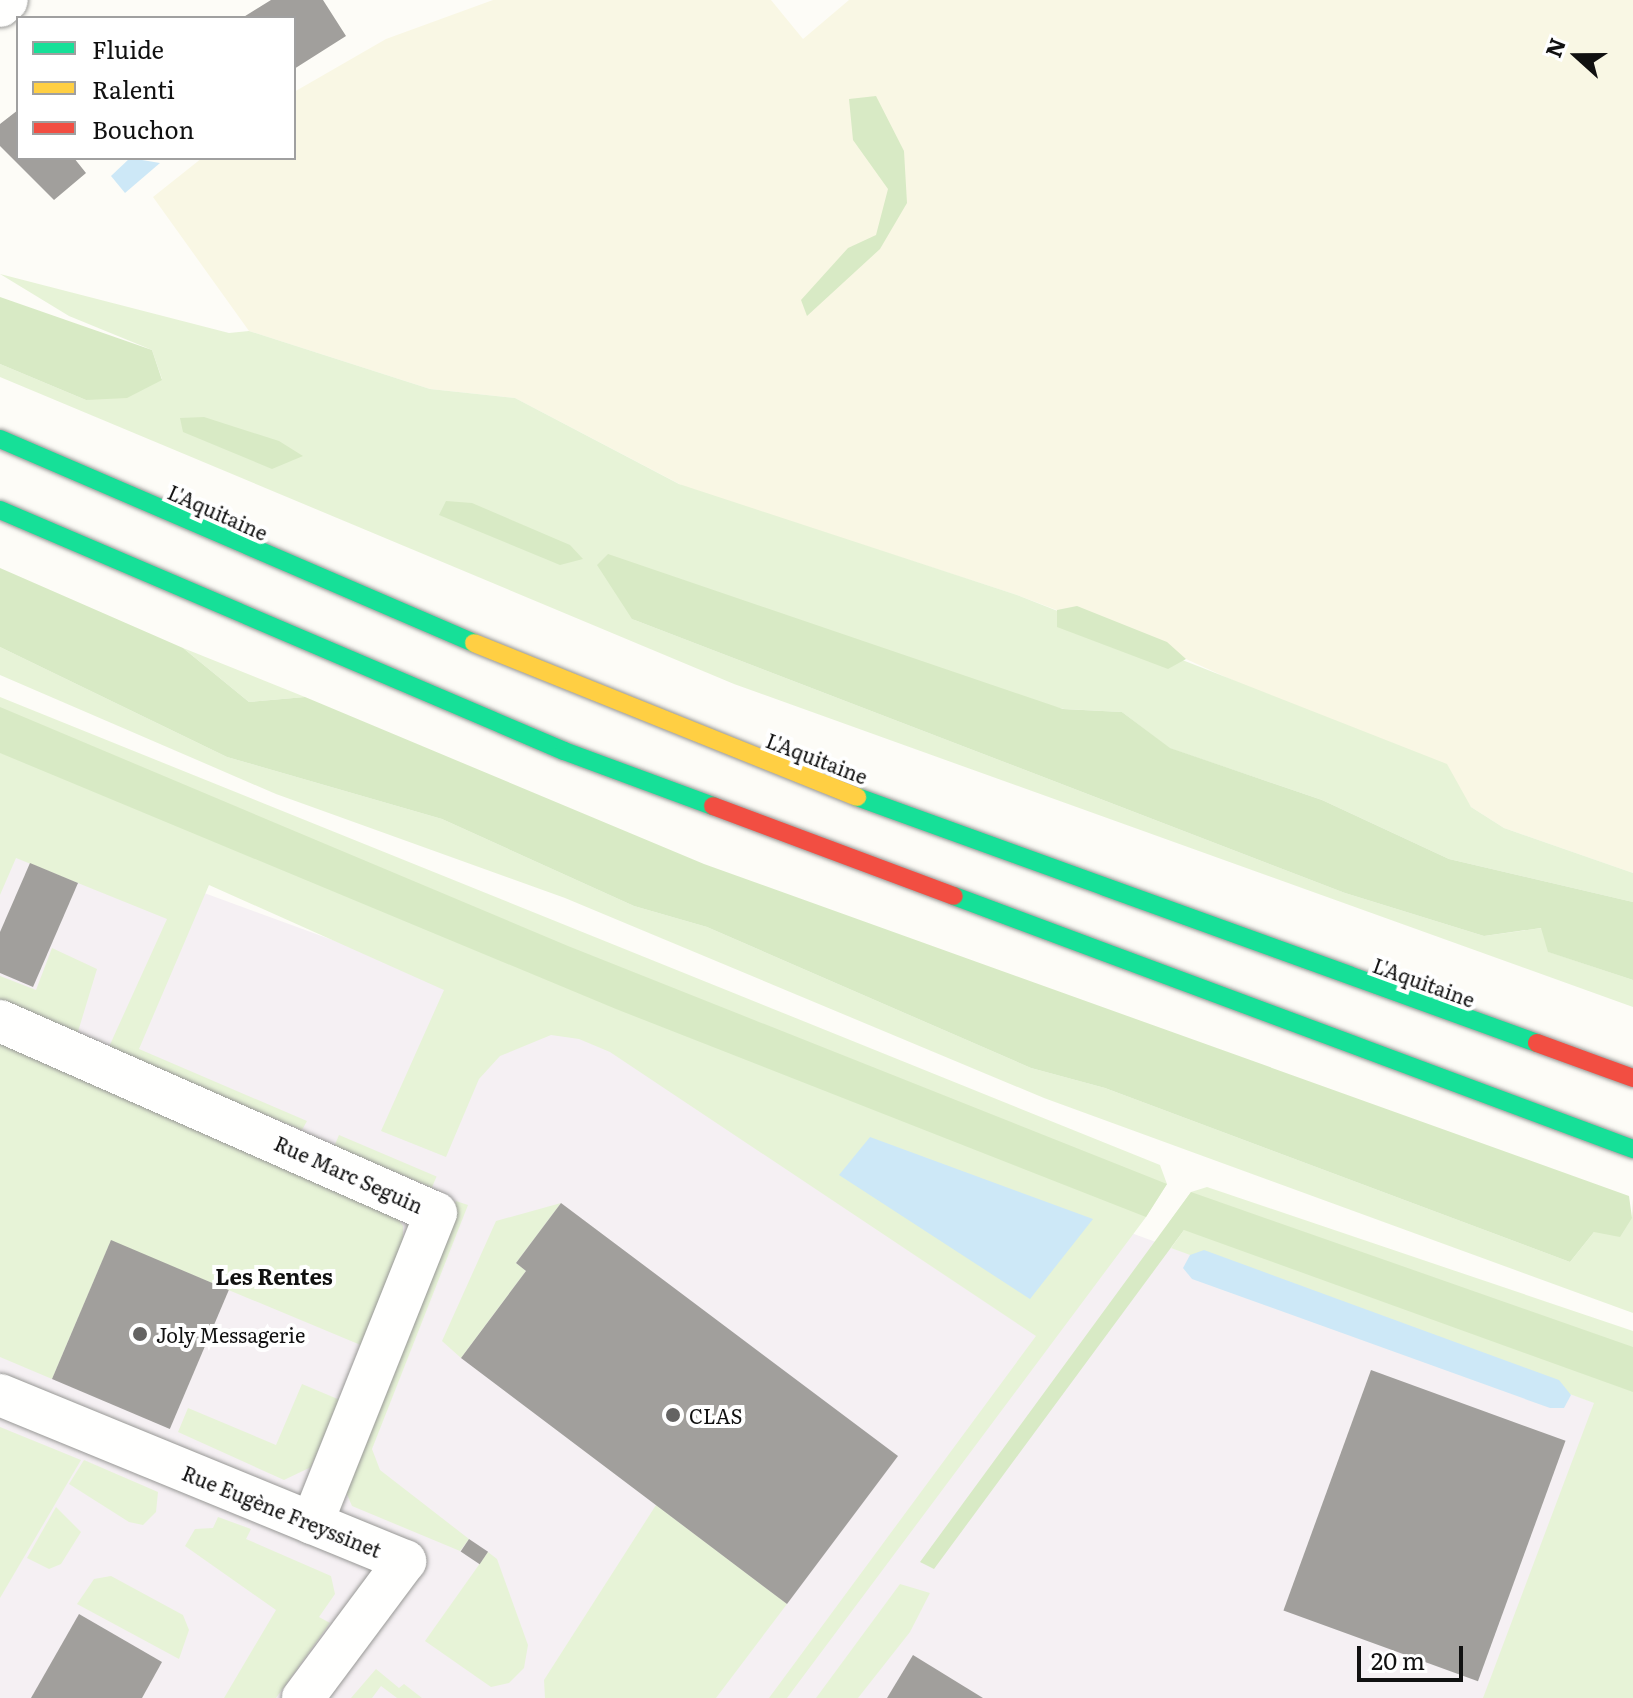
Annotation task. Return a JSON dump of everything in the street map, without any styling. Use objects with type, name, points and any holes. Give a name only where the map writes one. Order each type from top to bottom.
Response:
[{"type":"highway","name":"L'Aquitaine","points":[[0,439],[590,693],[1520,1040],[1633,1078]]},
{"type":"highway","points":[[0,510],[579,757],[1633,1149]]},
{"type":"highway","points":[[1520,1040],[1633,1066]]},
{"type":"street","points":[[0,6],[7,0]]},
{"type":"street","name":"Rue Marc Seguin","points":[[0,1021],[436,1213],[312,1523]]},
{"type":"street","name":"Rue Eugène Freyssinet","points":[[0,1395],[405,1561],[303,1698]]},
{"type":"shaded area","points":[[493,0],[771,0],[803,39],[849,0],[1633,0],[1633,873],[1504,828],[1471,807],[1453,781],[1186,659],[1017,595],[687,488],[515,398],[430,389],[249,331],[153,197],[199,160],[296,160],[296,91],[386,39]]},
{"type":"shaded area","points":[[0,818],[1633,1417],[1633,1698],[0,1698]]},
{"type":"green space","points":[[876,96],[904,151],[907,203],[880,249],[807,316],[801,300],[848,248],[876,235],[888,189],[853,140],[849,99]]},
{"type":"green space","points":[[0,274],[229,333],[249,331],[430,389],[515,398],[679,484],[1017,595],[1447,764],[1471,807],[1504,828],[1633,873],[1633,902],[1449,859],[1322,800],[1169,748],[1122,712],[1064,709],[632,619],[1345,893],[1484,936],[1542,928],[1549,952],[1633,980],[1633,1007],[734,684],[0,377],[0,364],[86,400],[162,379],[152,350],[69,316]]},
{"type":"green space","points":[[0,297],[152,350],[162,380],[127,398],[86,400],[0,364]]},
{"type":"green space","points":[[204,417],[279,441],[303,456],[272,469],[183,432],[180,418]]},
{"type":"green space","points":[[446,501],[472,503],[570,545],[583,559],[560,565],[439,515]]},
{"type":"green space","points":[[608,554],[1063,709],[1122,712],[1170,748],[1322,800],[1449,859],[1633,902],[1633,980],[1548,952],[1541,928],[1484,936],[1345,893],[632,619],[597,565]]},
{"type":"green space","points":[[0,568],[183,648],[249,702],[305,697],[704,864],[1629,1196],[1632,1218],[1620,1237],[1594,1232],[1570,1262],[1105,1088],[1031,1068],[707,927],[634,906],[442,819],[227,757],[0,647]]},
{"type":"green space","points":[[1077,606],[1167,642],[1186,659],[1168,669],[1057,627],[1057,610]]},
{"type":"green space","points":[[0,647],[227,757],[442,819],[634,906],[707,927],[1031,1068],[1105,1088],[1570,1262],[1594,1232],[1632,1218],[1633,1198],[1633,1313],[1044,1098],[565,898],[276,794],[0,675]]},
{"type":"green space","points":[[183,648],[305,697],[249,702]]},
{"type":"green space","points":[[0,697],[1160,1165],[1167,1184],[1146,1217],[787,1698],[769,1698],[1036,1336],[610,1052],[579,1039],[551,1035],[500,1056],[479,1079],[446,1157],[381,1131],[444,990],[209,885],[139,1049],[307,1121],[302,1130],[108,1049],[167,919],[16,858],[0,895]]},
{"type":"green space","points":[[0,707],[568,946],[1167,1184],[1146,1217],[616,1009],[0,753]]},
{"type":"green space","points":[[52,948],[97,969],[77,1035],[0,1003],[0,976],[36,990]]},
{"type":"green space","points":[[0,1036],[389,1206],[403,1226],[403,1251],[363,1346],[111,1241],[52,1379],[0,1357]]},
{"type":"green space","points":[[339,1135],[437,1176],[432,1187],[334,1146]]},
{"type":"green space","points":[[1207,1187],[1633,1331],[1633,1698],[1483,1698],[1594,1403],[1171,1248],[1184,1230],[1168,1224],[1191,1192]]},
{"type":"green space","points":[[1191,1192],[1633,1347],[1633,1392],[1184,1230],[934,1569],[920,1562]]},
{"type":"green space","points":[[456,1201],[468,1205],[372,1449],[380,1470],[469,1539],[460,1551],[352,1506],[341,1480]]},
{"type":"green space","points":[[561,1203],[516,1263],[526,1271],[461,1358],[442,1341],[496,1221]]},
{"type":"green space","points":[[302,1384],[340,1400],[311,1467],[284,1480],[178,1432],[188,1408],[276,1445]]},
{"type":"green space","points":[[0,1427],[81,1460],[0,1598]]},
{"type":"green space","points":[[84,1460],[158,1492],[156,1512],[143,1525],[129,1522],[69,1484]]},
{"type":"green space","points":[[656,1505],[787,1604],[716,1698],[545,1698],[544,1680]]},
{"type":"green space","points":[[56,1507],[81,1532],[61,1564],[49,1569],[27,1558]]},
{"type":"green space","points":[[218,1517],[251,1529],[246,1539],[331,1576],[335,1594],[319,1617],[330,1623],[276,1698],[224,1698],[276,1610],[185,1546],[195,1529],[213,1528]]},
{"type":"green space","points":[[488,1552],[497,1559],[528,1645],[524,1668],[509,1683],[491,1687],[425,1641]]},
{"type":"green space","points":[[111,1576],[183,1615],[189,1630],[179,1659],[77,1604],[94,1579]]},
{"type":"green space","points":[[900,1584],[930,1593],[910,1632],[858,1698],[816,1698]]},
{"type":"green space","points":[[376,1669],[399,1688],[404,1684],[422,1698],[397,1698],[381,1686],[372,1698],[351,1698]]},
{"type":"water","points":[[128,160],[160,163],[125,193],[111,176]]},
{"type":"water","points":[[870,1137],[1093,1219],[1030,1299],[839,1175]]},
{"type":"water","points":[[1204,1250],[1559,1380],[1571,1395],[1564,1408],[1550,1408],[1192,1279],[1183,1268],[1190,1255]]},
{"type":"building","points":[[271,0],[323,0],[346,36],[296,68],[296,16],[245,16]]},
{"type":"building","points":[[16,112],[16,160],[76,160],[86,173],[54,200],[0,146],[0,124]]},
{"type":"building","points":[[30,863],[78,883],[33,987],[0,973],[0,932]]},
{"type":"building","points":[[561,1203],[898,1456],[787,1604],[461,1358],[526,1271],[516,1263]]},
{"type":"building","name":"Joly Messagerie","points":[[111,1240],[229,1290],[170,1429],[52,1379]]},
{"type":"building","points":[[1371,1370],[1566,1441],[1478,1681],[1283,1611]]},
{"type":"building","points":[[469,1539],[488,1552],[480,1564],[461,1551]]},
{"type":"building","points":[[79,1614],[162,1662],[142,1698],[31,1698]]},
{"type":"building","points":[[913,1655],[983,1698],[887,1698]]},
{"type":"traffic: fast","points":[[0,439],[474,643]]},
{"type":"traffic: fast","points":[[0,510],[564,751],[713,806]]},
{"type":"traffic: fast","points":[[857,797],[1537,1043]]},
{"type":"traffic: fast","points":[[954,896],[1633,1149]]},
{"type":"traffic: slow","points":[[474,643],[857,797]]},
{"type":"traffic: jam","points":[[713,806],[954,896]]},
{"type":"traffic: jam","points":[[1537,1043],[1633,1078]]},
{"type":"place","name":"Joly Messagerie","points":[[140,1334]]},
{"type":"place","name":"CLAS","points":[[673,1415]]},
{"type":"district","name":"Les Rentes","points":[[274,1276]]}]
